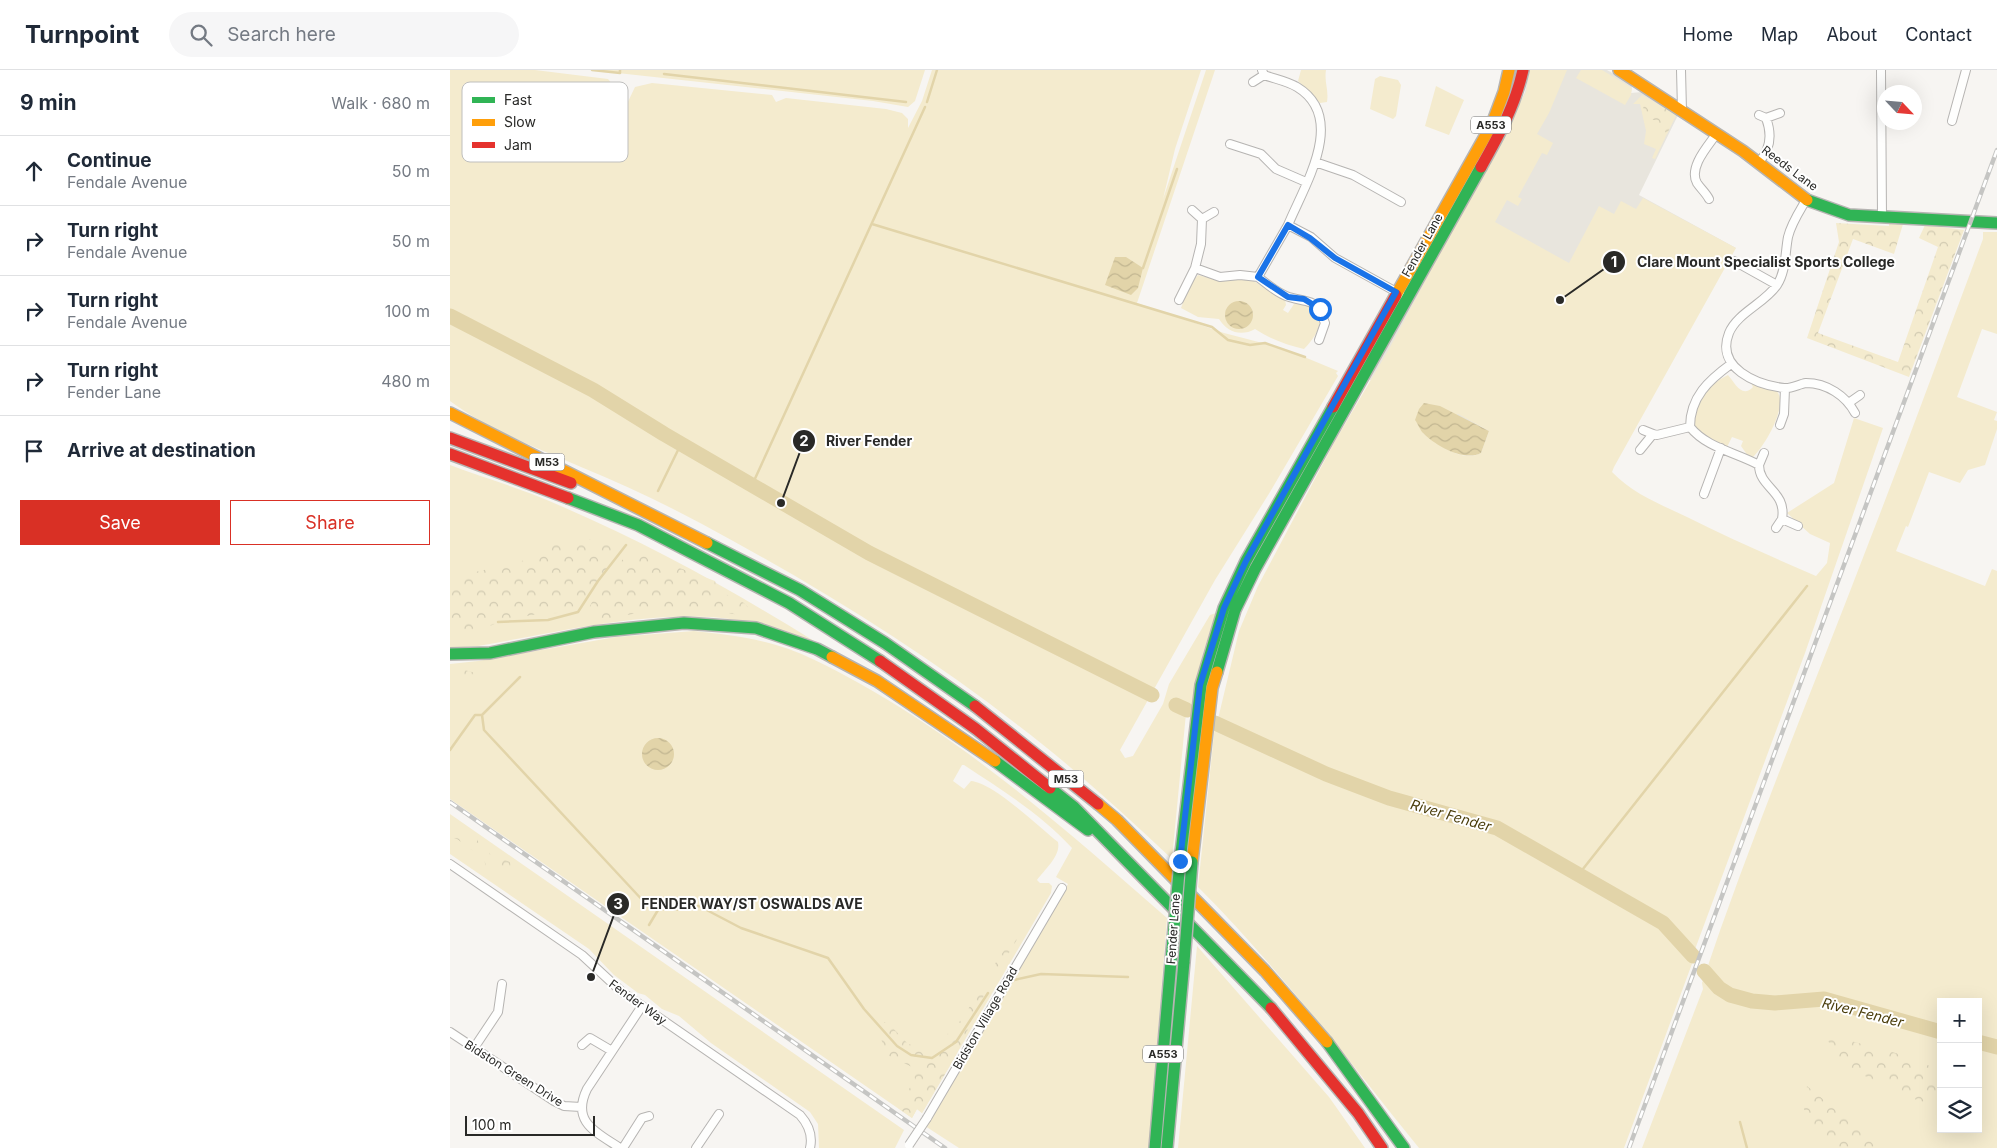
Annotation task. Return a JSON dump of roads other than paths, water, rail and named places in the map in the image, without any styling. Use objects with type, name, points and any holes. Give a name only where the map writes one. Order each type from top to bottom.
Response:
[{"type":"main road","name":"Fender Lane","points":[[1168,1148],[1184,962],[1186,861],[1200,685],[1224,608],[1246,561],[1492,124],[1504,92],[1509,70]]},
{"type":"main road","name":"Fender Lane","points":[[1155,1148],[1171,960],[1212,688],[1235,610],[1255,569],[1506,123],[1517,96],[1522,70]]},
{"type":"main road","name":"Reeds Lane","points":[[1619,70],[1759,162],[1806,200],[1849,215],[1997,223]]},
{"type":"main road","name":"M53","points":[[450,413],[478,429],[644,510],[800,590],[885,643],[986,714],[1117,820],[1265,971],[1323,1037],[1404,1148]]},
{"type":"main road","name":"M53","points":[[450,438],[644,510]]},
{"type":"main road","name":"M53","points":[[450,454],[638,525],[789,603],[872,655],[976,729],[1074,807],[1255,989],[1297,1037],[1358,1113],[1382,1148]]},
{"type":"main road","name":"M53","points":[[450,654],[490,653],[594,632],[684,623],[756,628],[817,649],[877,681],[966,739],[1130,862]]},
{"type":"street","points":[[1681,70],[1682,110]]},
{"type":"street","points":[[1880,70],[1882,217]]},
{"type":"street","points":[[1952,122],[1966,70]]},
{"type":"street","points":[[1253,82],[1263,73],[1298,88],[1316,106],[1322,134],[1315,162],[1288,225],[1258,277]]},
{"type":"street","points":[[1759,162],[1766,153],[1770,140],[1770,128],[1762,116],[1780,113]]},
{"type":"street","points":[[1709,200],[1697,183],[1695,173],[1701,156],[1717,133]]},
{"type":"street","points":[[1230,144],[1261,154],[1276,169],[1306,182]]},
{"type":"street","points":[[1315,162],[1357,177],[1401,202]]},
{"type":"street","points":[[1806,200],[1788,237],[1782,274],[1776,285],[1737,322],[1729,333],[1727,347],[1731,364],[1745,377],[1785,388],[1806,383],[1819,385],[1839,394],[1850,402],[1855,413]]},
{"type":"street","points":[[1192,210],[1202,219]]},
{"type":"street","points":[[1202,219],[1214,212]]},
{"type":"street","points":[[1179,300],[1195,268],[1201,244],[1202,219]]},
{"type":"street","points":[[1288,225],[1310,238],[1335,258],[1409,298]]},
{"type":"street","points":[[1734,261],[1776,285]]},
{"type":"street","points":[[1195,268],[1220,277],[1240,274],[1258,277],[1288,297],[1304,299],[1320,309],[1325,323],[1319,340]]},
{"type":"street","points":[[1690,427],[1694,401],[1712,378],[1731,364]]},
{"type":"street","points":[[1780,425],[1784,414],[1785,388]]},
{"type":"street","points":[[1850,402],[1860,395]]},
{"type":"street","points":[[1643,430],[1658,435],[1690,427]]},
{"type":"street","points":[[1690,427],[1699,437],[1759,465]]},
{"type":"street","points":[[1640,450],[1653,434]]},
{"type":"street","points":[[1704,494],[1721,448]]},
{"type":"street","points":[[1764,453],[1759,465],[1759,474],[1778,495],[1782,519],[1776,528]]},
{"type":"street","points":[[1782,519],[1798,526]]},
{"type":"street","name":"Fender Way","points":[[450,864],[582,955],[609,981],[642,1006],[800,1115],[808,1124],[812,1143],[810,1148]]},
{"type":"street","name":"Bidston Village Road","points":[[908,1146],[927,1118],[1062,888]]},
{"type":"street","points":[[474,1048],[498,1012],[502,984]]},
{"type":"street","points":[[642,1006],[587,1089],[581,1107],[588,1126],[622,1148],[642,1118],[649,1116]]},
{"type":"street","name":"Bidston Green Drive","points":[[450,1032],[554,1101],[564,1106],[581,1107]]},
{"type":"street","points":[[582,1045],[590,1038],[612,1051]]},
{"type":"street","points":[[696,1148],[719,1114]]},
{"type":"water","points":[[1115,257],[1126,257],[1143,268],[1138,288],[1131,295],[1105,285]]},
{"type":"water","points":[[1239,301],[1249,305],[1253,315],[1249,325],[1239,329],[1229,325],[1225,315],[1229,305]]},
{"type":"water","points":[[1424,403],[1440,406],[1489,431],[1481,453],[1467,456],[1450,451],[1435,443],[1422,432],[1415,420],[1419,409]]},
{"type":"water","points":[[658,738],[670,742],[674,754],[670,766],[658,770],[646,766],[642,754],[646,742]]},
{"type":"waterway","points":[[592,70],[620,73],[620,70]]},
{"type":"waterway","points":[[927,102],[937,70]]},
{"type":"waterway","points":[[664,74],[906,102]]},
{"type":"waterway","points":[[753,483],[925,107]]},
{"type":"waterway","points":[[1143,268],[1177,169]]},
{"type":"waterway","points":[[872,224],[1212,327],[1228,340],[1250,345],[1265,343],[1305,357]]},
{"type":"waterway","name":"River Fender","points":[[450,316],[593,390],[664,434],[869,553],[1152,695]]},
{"type":"waterway","points":[[658,491],[681,444]]},
{"type":"waterway","points":[[498,622],[548,620],[578,612],[598,581],[626,545]]},
{"type":"waterway","points":[[1579,874],[1807,586]]},
{"type":"waterway","points":[[482,715],[520,677]]},
{"type":"waterway","name":"River Fender","points":[[1176,705],[1187,710]]},
{"type":"waterway","points":[[450,750],[475,715],[482,715],[484,730],[646,904],[652,907],[672,910],[699,906],[741,928],[828,958],[864,1009],[897,1046],[911,1055],[932,1058],[956,1042],[988,993]]},
{"type":"waterway","name":"River Fender","points":[[1215,723],[1326,774],[1389,798],[1497,828],[1663,923],[1693,956]]},
{"type":"waterway","points":[[649,925],[658,910]]},
{"type":"waterway","name":"River Fender","points":[[1704,971],[1719,988],[1730,995],[1752,1001],[1775,1003],[1824,999],[1937,1031]]},
{"type":"waterway","points":[[1014,980],[1041,974],[1128,977]]},
{"type":"waterway","name":"River Fender","points":[[1982,1043],[1997,1047]]},
{"type":"waterway","points":[[1740,1122],[1747,1148]]},
{"type":"railway","points":[[1629,1148],[1997,150]]},
{"type":"railway","points":[[450,802],[945,1148]]},
{"type":"place","name":"Clare Mount Specialist Sports College","points":[[1560,300]]},
{"type":"place","name":"River Fender","points":[[781,503]]},
{"type":"place","name":"FENDER WAY/ST OSWALDS AVE","points":[[591,977]]}]
